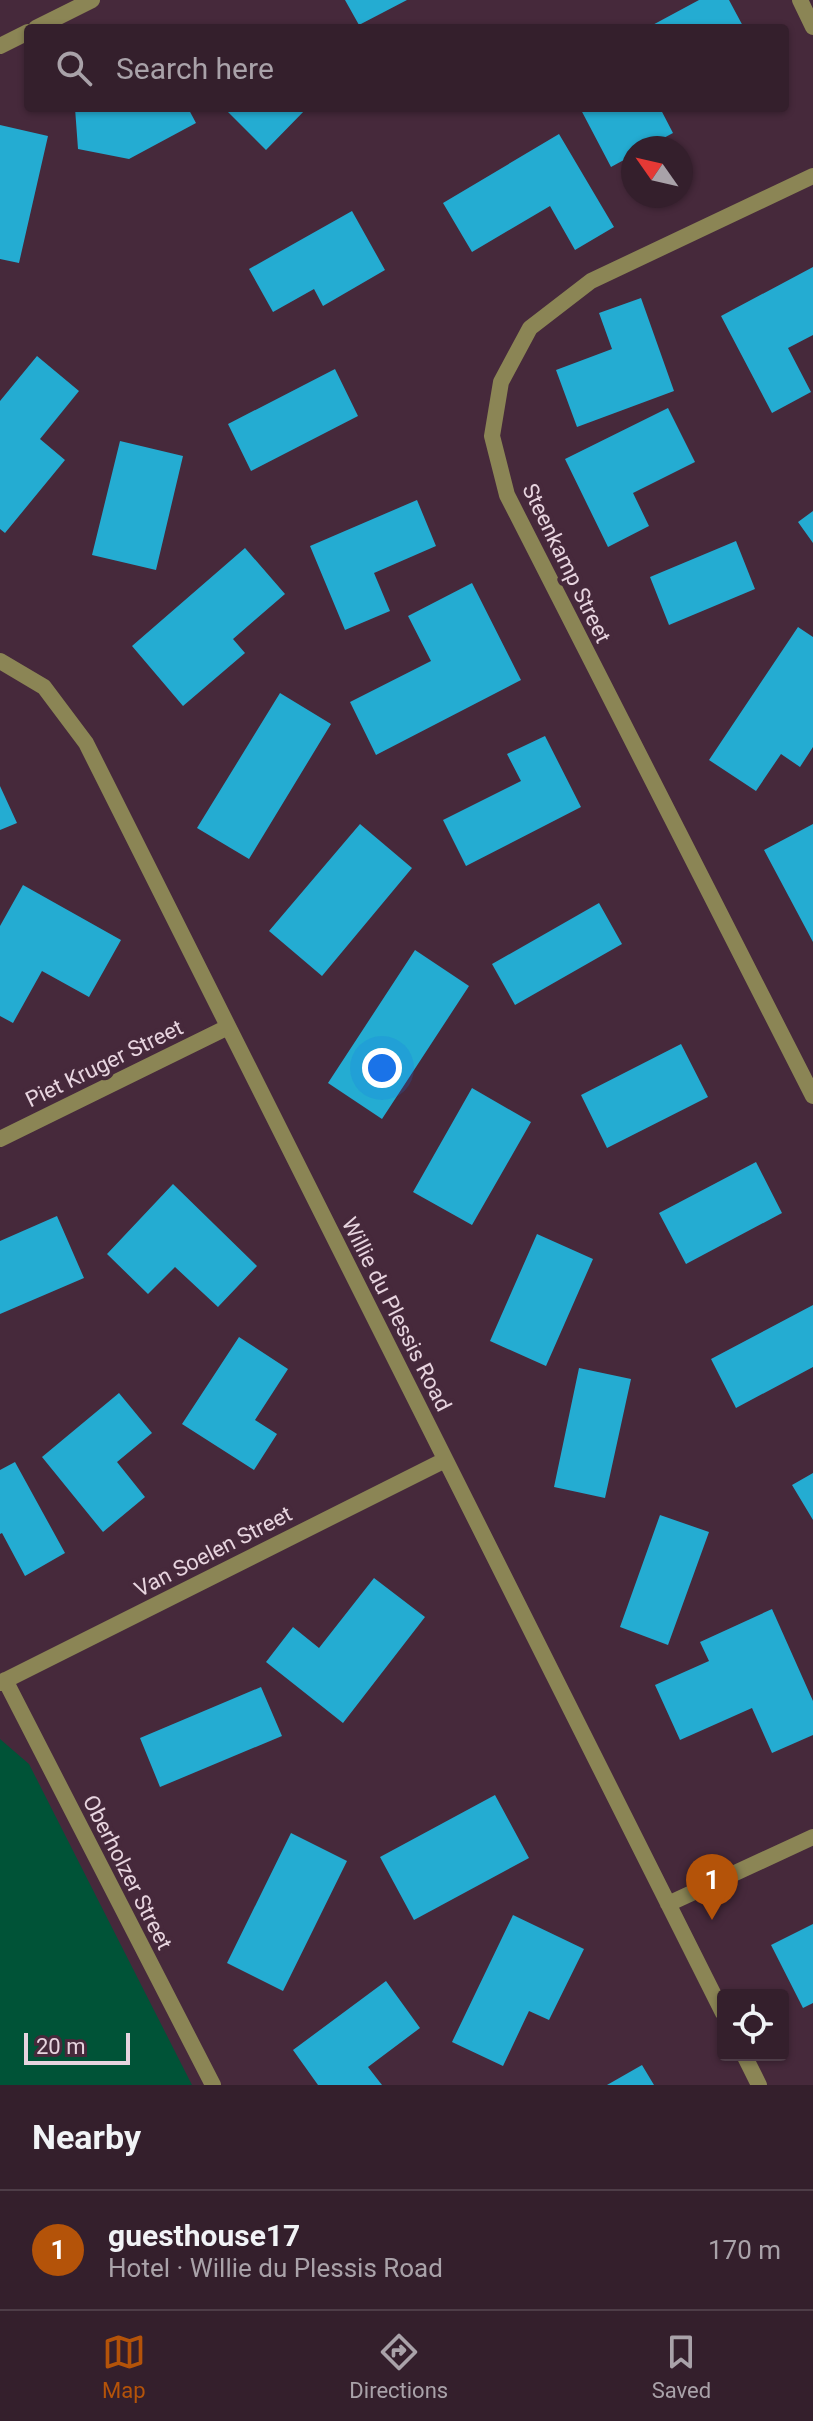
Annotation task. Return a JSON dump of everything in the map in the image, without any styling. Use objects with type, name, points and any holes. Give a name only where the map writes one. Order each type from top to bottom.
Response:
[{"type":"street","points":[[44,24],[92,0]]},
{"type":"street","points":[[800,0],[813,27]]},
{"type":"street","points":[[0,46],[24,34]]},
{"type":"street","name":"Steenkamp Street","points":[[813,176],[591,281],[530,328],[501,382],[492,436],[507,495],[813,1096]]},
{"type":"street","name":"Willie du Plessis Road","points":[[0,661],[44,687],[86,743],[717,2001]]},
{"type":"street","name":"Piet Kruger Street","points":[[0,1139],[228,1027]]},
{"type":"street","name":"Van Soelen Street","points":[[2,1681],[445,1460]]},
{"type":"street","name":"Oberholzer Street","points":[[2,1681],[213,2085]]},
{"type":"street","points":[[668,1904],[813,1837]]},
{"type":"street","points":[[747,2061],[759,2085]]},
{"type":"green space","points":[[0,1739],[29,1764],[192,2085],[0,2085]]},
{"type":"building","points":[[345,0],[407,0],[361,24]]},
{"type":"building","points":[[699,0],[729,0],[742,24],[654,24]]},
{"type":"building","points":[[75,112],[190,112],[196,123],[129,159],[78,149]]},
{"type":"building","points":[[228,112],[303,112],[266,150]]},
{"type":"building","points":[[582,112],[662,112],[673,133],[667,136],[621,136],[621,162],[611,167]]},
{"type":"building","points":[[0,125],[48,136],[19,263],[0,259]]},
{"type":"building","points":[[559,134],[614,227],[575,250],[550,206],[472,252],[443,203]]},
{"type":"building","points":[[352,211],[385,270],[323,306],[314,289],[273,312],[249,269]]},
{"type":"building","points":[[813,267],[813,335],[788,348],[811,392],[772,413],[721,316]]},
{"type":"building","points":[[641,298],[674,391],[577,427],[556,370],[612,349],[599,313]]},
{"type":"building","points":[[37,356],[79,391],[40,439],[65,460],[5,533],[0,529],[0,401]]},
{"type":"building","points":[[335,369],[358,416],[251,471],[228,424]]},
{"type":"building","points":[[668,408],[695,462],[633,493],[649,526],[608,547],[565,459]]},
{"type":"building","points":[[120,441],[183,456],[156,570],[92,555]]},
{"type":"building","points":[[417,500],[436,546],[374,573],[390,611],[345,630],[310,546]]},
{"type":"building","points":[[813,511],[813,543],[798,522]]},
{"type":"building","points":[[736,541],[755,589],[669,625],[650,577]]},
{"type":"building","points":[[245,548],[285,594],[233,639],[245,653],[183,706],[132,646]]},
{"type":"building","points":[[472,583],[521,680],[376,755],[350,702],[431,661],[408,616]]},
{"type":"building","points":[[798,627],[813,637],[813,747],[800,767],[781,754],[756,791],[709,760]]},
{"type":"building","points":[[280,693],[331,724],[249,859],[197,828]]},
{"type":"building","points":[[545,736],[581,807],[466,866],[443,820],[521,781],[507,754]]},
{"type":"building","points":[[0,786],[17,823],[0,830]]},
{"type":"building","points":[[360,824],[412,868],[322,976],[269,931]]},
{"type":"building","points":[[813,824],[813,942],[764,850]]},
{"type":"building","points":[[23,885],[121,940],[89,997],[42,971],[13,1023],[0,1016],[0,926]]},
{"type":"building","points":[[599,903],[622,944],[515,1005],[492,964]]},
{"type":"building","points":[[415,950],[469,986],[382,1119],[328,1083]]},
{"type":"building","points":[[681,1044],[708,1097],[607,1148],[581,1095]]},
{"type":"building","points":[[472,1088],[531,1122],[472,1225],[413,1192]]},
{"type":"building","points":[[756,1162],[782,1213],[686,1264],[659,1213]]},
{"type":"building","points":[[173,1184],[257,1266],[218,1307],[175,1267],[148,1294],[107,1254]]},
{"type":"building","points":[[57,1216],[84,1278],[0,1314],[0,1241]]},
{"type":"building","points":[[537,1234],[593,1259],[546,1366],[490,1341]]},
{"type":"building","points":[[813,1305],[813,1367],[736,1408],[711,1359]]},
{"type":"building","points":[[239,1337],[288,1369],[255,1420],[277,1434],[254,1470],[182,1424]]},
{"type":"building","points":[[579,1368],[631,1379],[605,1498],[554,1487]]},
{"type":"building","points":[[119,1393],[152,1433],[117,1462],[145,1497],[103,1532],[42,1457]]},
{"type":"building","points":[[15,1462],[65,1553],[25,1576],[0,1534],[0,1470]]},
{"type":"building","points":[[813,1473],[813,1520],[792,1485]]},
{"type":"building","points":[[660,1515],[709,1532],[668,1645],[620,1627]]},
{"type":"building","points":[[374,1578],[425,1617],[343,1723],[266,1662],[293,1627],[319,1648]]},
{"type":"building","points":[[772,1609],[813,1701],[813,1735],[772,1753],[752,1708],[680,1740],[655,1685],[709,1661],[700,1642]]},
{"type":"building","points":[[261,1687],[282,1736],[160,1787],[140,1738]]},
{"type":"building","points":[[495,1795],[529,1858],[414,1920],[380,1857]]},
{"type":"building","points":[[291,1833],[347,1861],[283,1991],[227,1963]]},
{"type":"building","points":[[513,1915],[584,1949],[549,2020],[529,2011],[503,2066],[452,2042]]},
{"type":"building","points":[[813,1924],[813,2003],[803,2008],[771,1945]]},
{"type":"building","points":[[386,1981],[420,2028],[368,2067],[382,2085],[318,2085],[293,2050]]},
{"type":"building","points":[[642,2065],[654,2085],[607,2085]]},
{"type":"place","name":"guesthouse17","points":[[712,1920]]}]
